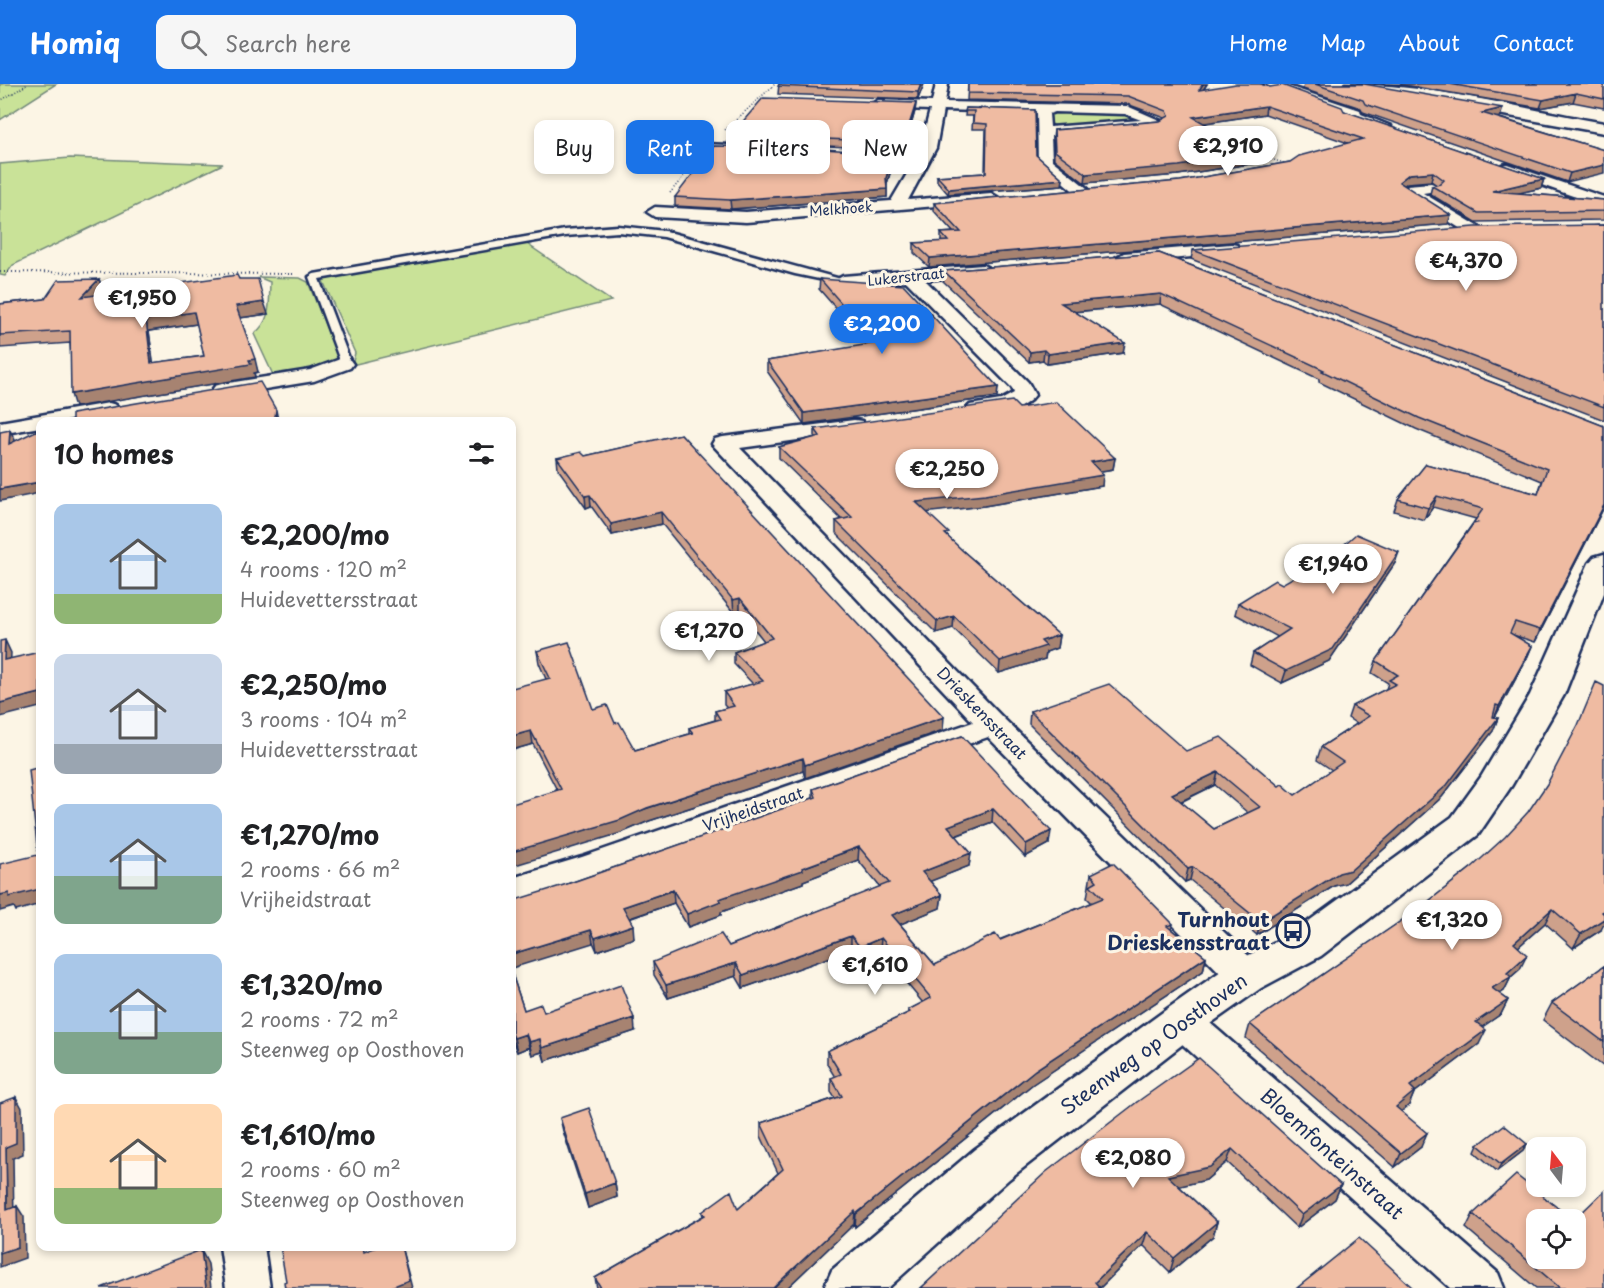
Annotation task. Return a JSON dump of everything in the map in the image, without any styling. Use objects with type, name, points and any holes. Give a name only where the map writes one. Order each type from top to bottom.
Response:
[{"type":"street","name":"Melkhoek","points":[[928,150],[942,84]]},
{"type":"street","points":[[1270,84],[1403,132]]},
{"type":"street","points":[[1352,84],[1442,98],[1604,129]]},
{"type":"street","points":[[1402,84],[1604,122]]},
{"type":"street","points":[[866,103],[1043,110],[1050,110],[1050,108],[1127,110],[1159,123],[1044,132]]},
{"type":"street","points":[[1043,110],[1045,161],[1087,191],[1059,193]]},
{"type":"street","points":[[1495,163],[1604,202]]},
{"type":"street","name":"Melkhoek","points":[[655,212],[746,217],[897,205],[915,174]]},
{"type":"street","points":[[1431,188],[1399,190],[1478,229],[1449,231]]},
{"type":"street","points":[[897,205],[1001,197]]},
{"type":"street","points":[[1112,259],[1250,247]]},
{"type":"street","points":[[1157,255],[1201,272]]},
{"type":"street","name":"Lukerstraat","points":[[843,281],[1000,268]]},
{"type":"street","points":[[911,276],[1021,386],[1025,395],[1006,405],[960,411]]},
{"type":"street","points":[[198,394],[314,375],[343,364]]},
{"type":"street","points":[[79,417],[129,410]]},
{"type":"street","points":[[0,428],[36,423]]},
{"type":"street","name":"Drieskensstraat","points":[[879,423],[723,444],[993,725],[1246,976]]},
{"type":"street","name":"Steenweg op Oosthoven","points":[[850,1288],[992,1164],[1182,1021],[1246,976],[1306,945],[1465,826],[1494,785],[1547,695],[1599,586]]},
{"type":"street","name":"Vrijheidstraat","points":[[516,889],[594,865],[993,725]]},
{"type":"street","name":"Bloemfonteinstraat","points":[[1182,1021],[1482,1288]]},
{"type":"street","points":[[243,1251],[248,1288]]},
{"type":"lane","points":[[343,364],[344,358],[314,277],[565,233],[618,229],[665,234],[798,272],[843,281]]},
{"type":"path","points":[[0,101],[27,84]]},
{"type":"path","points":[[1248,152],[1290,165]]},
{"type":"path","points":[[0,272],[302,274],[314,277]]},
{"type":"green space","points":[[0,84],[56,84],[0,120]]},
{"type":"green space","points":[[1059,109],[1123,112],[1140,119],[1060,127],[1051,124],[1050,113],[1059,113]]},
{"type":"green space","points":[[70,158],[223,164],[13,265],[5,276],[0,275],[0,164]]},
{"type":"green space","points":[[524,242],[611,301],[352,365],[355,353],[323,281],[324,278]]},
{"type":"green space","points":[[258,277],[300,278],[308,282],[338,357],[332,363],[318,371],[274,377],[254,334],[267,317],[269,304],[270,282]]},
{"type":"building","points":[[779,84],[921,84],[918,92],[778,86]]},
{"type":"building","points":[[968,84],[1203,84],[1199,90],[1236,84],[1260,84],[1270,87],[1282,85],[1342,107],[1344,111],[1544,179],[1492,191],[1604,200],[1604,211],[1478,213],[1432,186],[1444,180],[1433,172],[1409,174],[1399,182],[1451,215],[930,258],[914,243],[948,241],[941,233],[961,232],[934,203],[1180,181],[1290,162],[1299,156],[1363,139],[1266,106],[1193,117],[1258,154],[1179,166],[1086,174],[1055,151],[1054,130],[1160,121],[1169,116],[1167,111],[1128,96],[968,93]]},
{"type":"building","points":[[1315,84],[1364,84],[1503,108],[1482,113],[1604,150],[1604,165],[1570,173],[1365,104],[1363,100]]},
{"type":"building","points":[[1449,84],[1604,84],[1604,99],[1576,93],[1543,100]]},
{"type":"building","points":[[763,98],[916,103],[911,120],[842,120],[842,140],[830,139],[830,120],[744,120]]},
{"type":"building","points":[[966,108],[1035,110],[1036,155],[1063,179],[949,189],[937,176],[986,173],[987,124],[973,123],[974,111],[965,111]]},
{"type":"building","points":[[714,146],[726,146],[726,174],[830,174],[830,149],[842,150],[842,174],[887,174],[887,189],[730,200],[675,197],[693,174],[714,174]]},
{"type":"building","points":[[1604,225],[1604,407],[1193,250],[1475,227]]},
{"type":"building","points":[[1159,253],[1604,426],[1604,505],[1540,630],[1515,622],[1510,633],[1532,646],[1499,706],[1496,705],[1493,717],[1498,718],[1447,785],[1351,870],[1339,873],[1261,922],[1193,867],[1188,869],[1030,711],[1109,684],[1186,751],[1221,737],[1279,786],[1282,784],[1295,795],[1343,762],[1321,747],[1369,716],[1352,706],[1396,684],[1389,680],[1398,675],[1376,661],[1473,524],[1477,523],[1474,522],[1483,509],[1437,496],[1428,508],[1398,499],[1426,464],[1538,494],[1547,469],[1419,418],[1322,371],[1324,370],[1161,294],[1061,303],[1125,343],[1048,354],[1044,350],[1030,352],[944,271]],"holes":[[[1218,772],[1260,807],[1214,829],[1172,794]]]},
{"type":"building","points":[[237,275],[239,279],[258,279],[264,302],[236,306],[255,359],[249,360],[251,364],[71,394],[70,331],[0,335],[0,304],[45,299],[58,280],[99,279],[82,297]],"holes":[[[194,312],[204,356],[151,363],[146,319]]]},
{"type":"building","points":[[820,279],[904,285],[998,387],[804,413],[767,361],[876,343]]},
{"type":"building","points":[[260,382],[276,410],[275,417],[72,417],[72,414]]},
{"type":"building","points":[[1012,401],[1019,408],[1056,402],[1115,458],[1091,462],[1103,475],[985,495],[916,502],[949,533],[945,534],[963,551],[1059,635],[1041,641],[1046,646],[1000,661],[954,616],[937,621],[836,521],[852,517],[779,447],[820,436],[815,429]]},
{"type":"building","points":[[10,430],[9,444],[36,431],[36,483],[0,489],[0,432]]},
{"type":"building","points":[[681,434],[944,717],[805,765],[803,758],[647,808],[620,820],[516,851],[516,803],[561,789],[531,731],[516,735],[516,687],[550,678],[537,651],[569,642],[593,709],[607,705],[615,723],[619,722],[635,750],[693,733],[689,728],[720,719],[715,711],[734,706],[724,692],[763,681],[734,652],[772,638],[740,598],[733,600],[661,512],[611,524],[590,495],[585,496],[557,458],[581,452],[585,456]]},
{"type":"building","points":[[1356,534],[1399,552],[1333,649],[1286,671],[1253,653],[1290,629],[1238,603],[1275,580],[1282,584],[1331,556]]},
{"type":"building","points":[[5,640],[4,660],[36,653],[36,694],[0,703],[0,641]]},
{"type":"building","points":[[1596,682],[1604,686],[1604,910],[1602,912],[1604,919],[1581,934],[1552,909],[1514,943],[1527,955],[1507,973],[1511,977],[1492,988],[1508,1000],[1476,1022],[1486,1030],[1410,1086],[1415,1091],[1396,1107],[1427,1133],[1401,1153],[1250,1024],[1420,908],[1471,868],[1505,837],[1528,812],[1547,784],[1578,725]]},
{"type":"building","points":[[962,736],[1051,831],[1026,844],[993,809],[948,826],[971,853],[922,872],[942,895],[892,915],[935,965],[995,934],[1000,940],[1103,898],[1090,885],[1097,881],[1091,874],[1113,863],[1173,924],[1167,926],[1206,957],[1035,1070],[856,1214],[855,1211],[773,1288],[601,1288],[595,1278],[705,1215],[702,1212],[731,1191],[738,1209],[783,1169],[761,1123],[842,1096],[831,1078],[841,1074],[827,1051],[910,1012],[908,1010],[931,998],[881,938],[860,947],[851,936],[743,975],[736,963],[666,985],[653,962],[721,934],[729,946],[889,883],[859,847],[802,868],[803,870],[719,899],[721,901],[687,914],[673,890],[623,907],[633,925],[595,938],[591,930],[516,953],[516,900],[816,797],[813,789]]},
{"type":"building","points":[[36,768],[36,836],[29,770]]},
{"type":"building","points":[[36,855],[36,890],[9,897],[9,893],[0,895],[0,864]]},
{"type":"building","points":[[1604,966],[1604,1042],[1552,1003]]},
{"type":"building","points":[[621,985],[634,1018],[542,1048],[540,1039],[529,1042],[526,1034],[516,1037],[516,986],[524,1010],[541,1004],[544,1012]]},
{"type":"building","points":[[1199,1058],[1341,1185],[1302,1215],[1232,1149],[1210,1167],[1168,1176],[1217,1222],[1174,1258],[1147,1232],[1095,1282],[1100,1288],[921,1288],[1046,1172]]},
{"type":"building","points":[[16,1097],[16,1143],[6,1147],[7,1210],[17,1206],[18,1247],[0,1253],[0,1103]]},
{"type":"building","points":[[589,1108],[615,1183],[585,1194],[560,1118]]},
{"type":"building","points":[[1504,1125],[1526,1143],[1501,1164],[1478,1145]]},
{"type":"building","points":[[1516,1175],[1526,1183],[1526,1197],[1544,1197],[1559,1209],[1526,1209],[1526,1259],[1473,1214]]},
{"type":"building","points":[[1604,1191],[1604,1288],[1560,1288],[1538,1269],[1586,1269],[1585,1209]]},
{"type":"building","points":[[1359,1238],[1413,1288],[1297,1288]]},
{"type":"building","points":[[198,1251],[201,1251],[206,1288],[101,1288]]},
{"type":"building","points":[[281,1251],[402,1251],[409,1280],[389,1288],[285,1288],[284,1282],[286,1281]]},
{"type":"place","name":"Turnhout Drieskensstraat","points":[[1293,931]]}]
